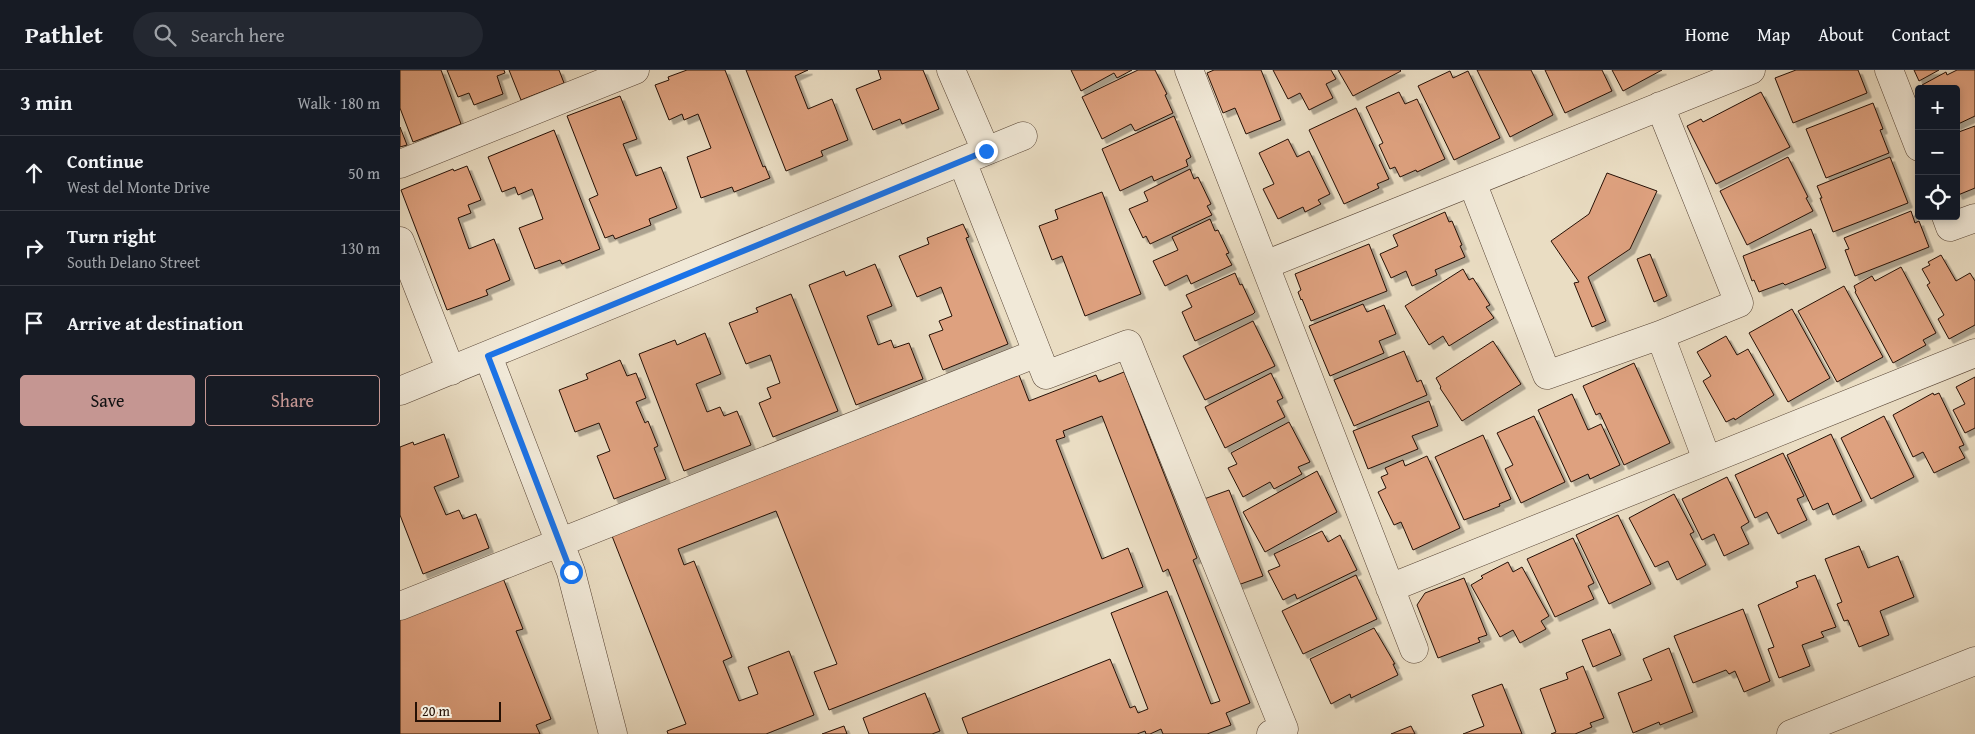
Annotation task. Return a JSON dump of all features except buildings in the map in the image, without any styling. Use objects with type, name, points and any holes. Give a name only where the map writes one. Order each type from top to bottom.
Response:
[{"type":"street","points":[[400,164],[635,70]]},
{"type":"street","points":[[951,70],[974,156],[1037,353],[1046,375],[1128,344],[1284,729],[1271,734]]},
{"type":"street","points":[[1190,70],[1414,649]]},
{"type":"street","points":[[1265,265],[1751,70]]},
{"type":"street","points":[[1889,70],[1915,137]]},
{"type":"street","points":[[1472,182],[1547,375],[1660,335],[1739,304],[1660,106]]},
{"type":"street","points":[[400,391],[1023,136]]},
{"type":"street","points":[[1947,220],[1950,227],[1975,218]]},
{"type":"street","points":[[400,242],[451,371]]},
{"type":"street","points":[[1660,335],[1707,460]]},
{"type":"street","points":[[400,606],[1037,353]]},
{"type":"street","points":[[1390,588],[1975,353]]},
{"type":"street","points":[[488,356],[571,572],[612,734]]},
{"type":"street","points":[[1791,734],[1836,726],[1975,661]]},
{"type":"route","points":[[571,572],[488,356],[986,151]]}]
